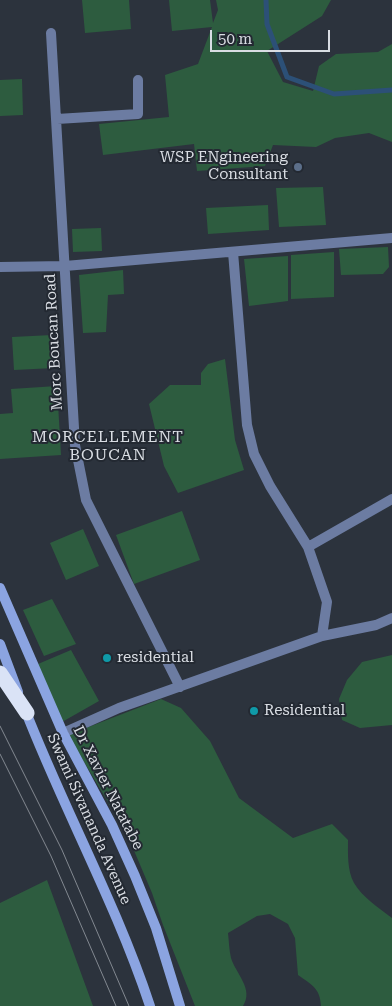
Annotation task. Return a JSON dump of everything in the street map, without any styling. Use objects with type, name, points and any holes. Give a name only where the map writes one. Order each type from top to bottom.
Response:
[{"type":"highway","points":[[0,672],[27,713]]},
{"type":"main road","name":"Dr Xavier Natatabe","points":[[0,588],[62,733],[112,825],[135,876],[156,928],[180,1006]]},
{"type":"main road","name":"Swami Sivananda Avenue","points":[[0,644],[58,789],[135,960],[150,1006]]},
{"type":"street","name":"Morc Boucan Road","points":[[52,33],[75,446],[86,500],[180,687]]},
{"type":"street","points":[[57,119],[138,114],[138,80]]},
{"type":"street","points":[[0,267],[64,266],[392,238]]},
{"type":"street","points":[[233,252],[248,426],[254,454],[270,486],[308,547],[327,602],[322,636]]},
{"type":"street","points":[[308,547],[392,499]]},
{"type":"street","points":[[62,733],[119,708],[322,636],[376,625],[392,618]]},
{"type":"green space","points":[[82,0],[129,0],[131,29],[85,33]]},
{"type":"green space","points":[[169,0],[210,0],[213,23],[218,10],[216,0],[331,0],[322,16],[267,51],[283,82],[313,91],[319,66],[336,54],[378,52],[392,44],[392,142],[369,133],[335,138],[316,147],[273,145],[265,166],[197,171],[194,144],[103,155],[99,124],[169,117],[165,75],[198,64],[212,27],[172,31]]},
{"type":"green space","points":[[22,79],[23,115],[0,116],[0,80]]},
{"type":"green space","points":[[323,187],[326,225],[279,227],[276,188]]},
{"type":"green space","points":[[268,205],[269,230],[208,234],[206,208]]},
{"type":"green space","points":[[101,228],[102,251],[73,252],[72,229]]},
{"type":"green space","points":[[388,247],[389,267],[383,274],[341,275],[339,249]]},
{"type":"green space","points":[[334,252],[334,297],[291,299],[291,255]]},
{"type":"green space","points":[[288,256],[288,301],[249,306],[244,259]]},
{"type":"green space","points":[[123,270],[124,294],[108,295],[106,332],[83,333],[79,275]]},
{"type":"green space","points":[[52,335],[54,368],[14,370],[12,337]]},
{"type":"green space","points":[[225,359],[235,440],[244,470],[178,493],[164,466],[149,404],[170,385],[201,385],[201,373],[208,364]]},
{"type":"green space","points":[[57,386],[61,455],[0,459],[0,414],[13,413],[11,389]]},
{"type":"green space","points":[[182,511],[200,560],[134,584],[116,535]]},
{"type":"green space","points":[[83,529],[99,566],[66,580],[50,543]]},
{"type":"green space","points":[[52,599],[76,644],[44,656],[23,610]]},
{"type":"green space","points":[[71,650],[99,701],[62,722],[38,664]]},
{"type":"green space","points":[[392,655],[392,725],[360,728],[342,720],[339,699],[347,680],[362,662]]},
{"type":"green space","points":[[161,699],[181,708],[210,741],[239,798],[293,838],[332,824],[348,840],[349,867],[354,883],[366,898],[392,918],[392,1006],[321,1006],[317,991],[298,975],[295,938],[288,924],[270,914],[257,916],[228,933],[231,958],[245,988],[246,1000],[243,1006],[195,1006],[152,893],[127,834],[68,735]]},
{"type":"green space","points":[[47,880],[93,1006],[0,1006],[0,903]]},
{"type":"waterway","points":[[266,0],[267,24],[287,77],[334,94],[392,90]]},
{"type":"tram line","points":[[0,726],[62,850],[129,1006]]},
{"type":"tram line","points":[[0,754],[51,856],[116,1006]]},
{"type":"place","name":"WSP ENgineering Consultant","points":[[298,167]]},
{"type":"place","name":"residential","points":[[107,658]]},
{"type":"place","name":"Residential","points":[[254,711]]},
{"type":"district","name":"MORCELLEMENT BOUCAN","points":[[108,446]]}]
